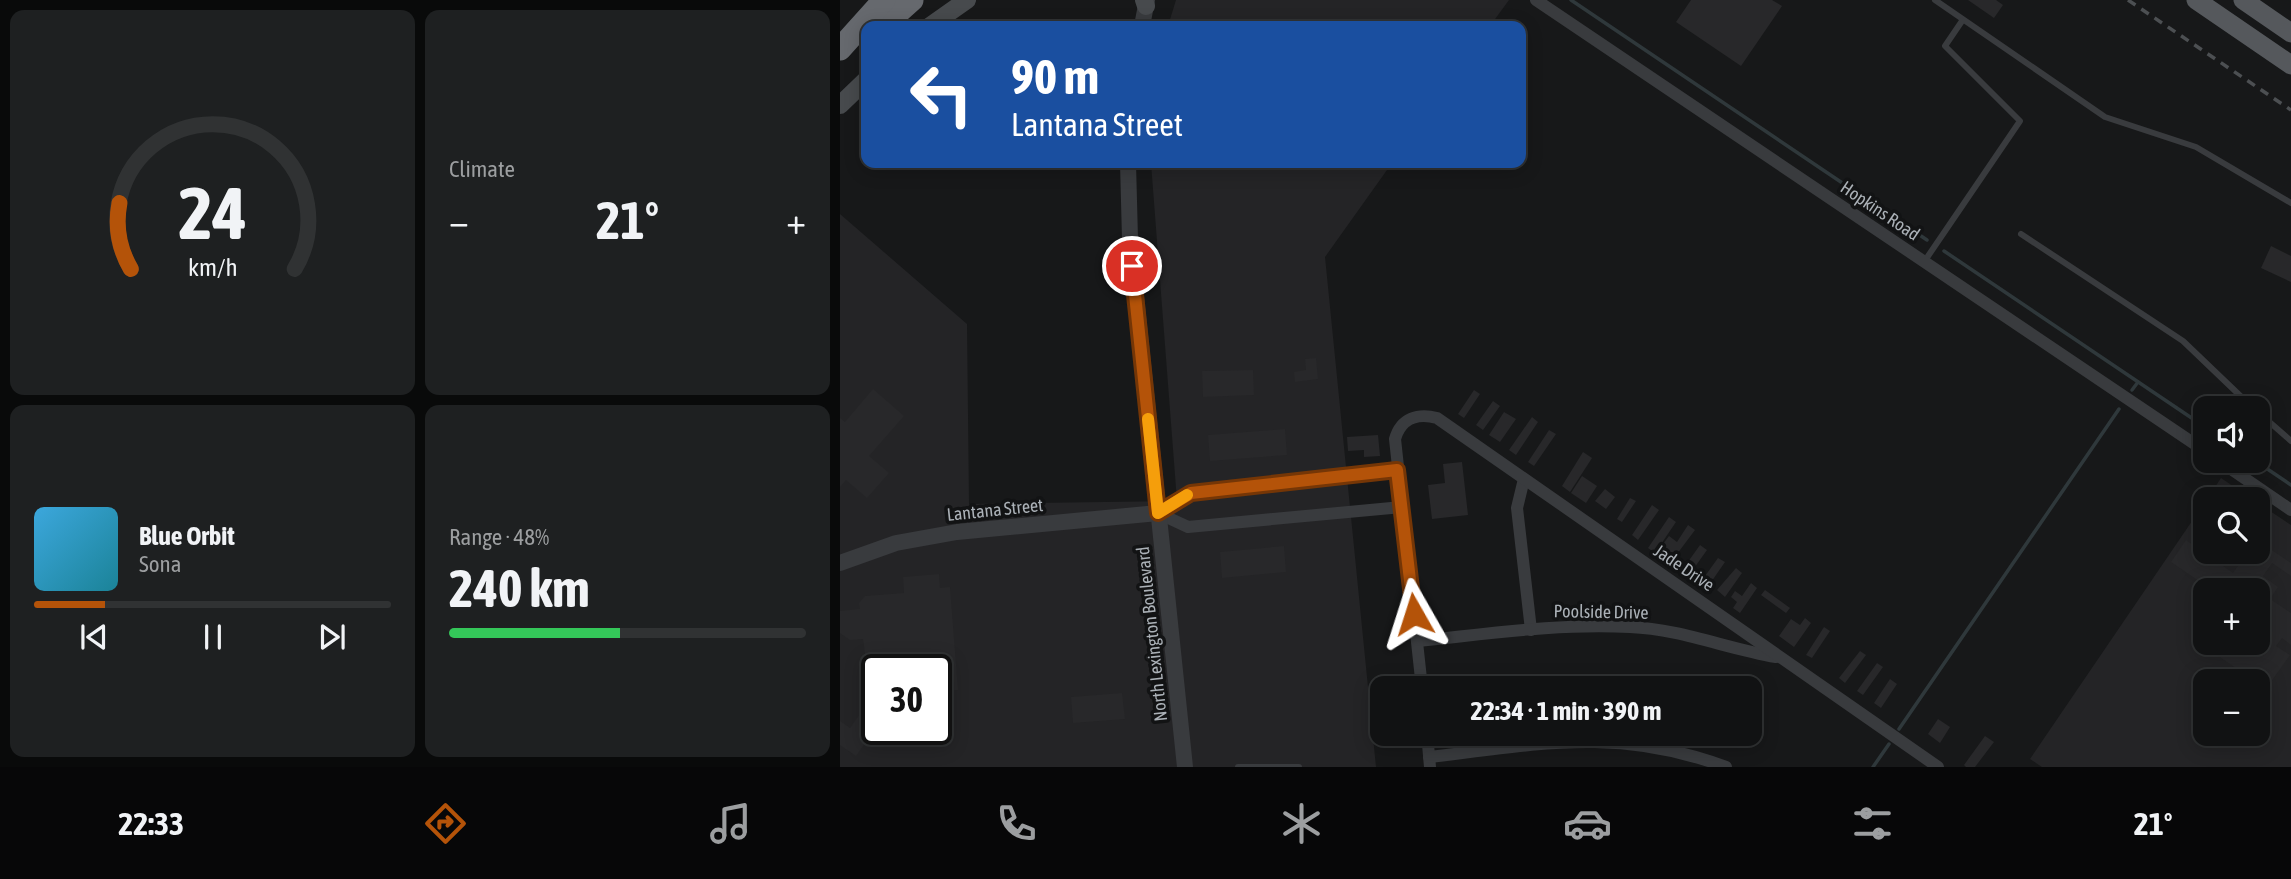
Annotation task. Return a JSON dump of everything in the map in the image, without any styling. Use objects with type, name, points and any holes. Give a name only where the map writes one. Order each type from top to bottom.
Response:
[{"type":"highway","points":[[865,21],[884,0]]},
{"type":"highway","points":[[889,21],[912,0]]},
{"type":"highway","points":[[840,49],[861,26]]},
{"type":"highway","points":[[840,69],[861,48]]},
{"type":"main road","points":[[937,21],[967,0]]},
{"type":"main road","points":[[2196,0],[2291,65]]},
{"type":"main road","points":[[2243,0],[2291,33]]},
{"type":"main road","points":[[840,105],[861,85]]},
{"type":"street","name":"Hopkins Road","points":[[1536,0],[2193,444]]},
{"type":"street","points":[[1143,21],[1145,2]]},
{"type":"street","name":"North Lexington Boulevard","points":[[1128,168],[1130,239],[1185,767]]},
{"type":"street","name":"Jade Drive","points":[[1397,470],[1395,439],[1398,431],[1406,422],[1425,415],[1437,418],[1938,767]]},
{"type":"street","points":[[1397,470],[1421,676]]},
{"type":"street","name":"Lantana Street","points":[[840,563],[896,542],[957,532],[1158,513],[1191,493],[1397,470]]},
{"type":"street","points":[[2237,473],[2291,510]]},
{"type":"street","points":[[1524,479],[1517,508],[1531,630]]},
{"type":"street","name":"Lantana Street","points":[[1158,513],[1188,527],[1402,507]]},
{"type":"street","name":"Poolside Drive","points":[[1417,641],[1531,630],[1632,627],[1781,658]]},
{"type":"street","points":[[1430,762],[1554,742],[1610,741],[1656,746],[1726,767]]},
{"type":"lane","points":[[1935,0],[2105,117],[2196,147],[2291,203]]},
{"type":"lane","points":[[1924,262],[2020,121],[1945,46],[1962,20]]},
{"type":"lane","points":[[2021,234],[2183,341],[2240,396]]},
{"type":"lane","points":[[2270,423],[2291,441]]},
{"type":"lane","points":[[1238,767],[1299,767]]},
{"type":"shaded area","points":[[1176,0],[1509,0],[1494,21],[1170,21]]},
{"type":"shaded area","points":[[1151,168],[1388,168],[1325,257],[1370,707],[1370,746],[1374,746],[1376,767],[840,767],[840,214],[967,324],[969,504],[1177,501]]},
{"type":"shaded area","points":[[2221,478],[2234,487],[2215,487]]},
{"type":"shaded area","points":[[2270,511],[2291,525],[2291,767],[2042,767],[2030,759],[2193,520],[2193,564],[2270,564]]},
{"type":"building","points":[[1691,0],[1772,0],[1782,6],[1741,66],[1676,22]]},
{"type":"building","points":[[1968,0],[1996,0],[2003,5],[1994,18]]},
{"type":"building","points":[[2271,246],[2291,256],[2291,282],[2261,268]]},
{"type":"building","points":[[1316,358],[1318,379],[1295,382],[1294,372],[1306,370],[1305,359]]},
{"type":"building","points":[[1253,370],[1254,395],[1203,397],[1202,371]]},
{"type":"building","points":[[873,389],[904,416],[869,456],[889,473],[867,498],[846,480],[840,487],[840,418],[845,422]]},
{"type":"building","points":[[1474,390],[1480,394],[1464,418],[1458,414]]},
{"type":"building","points":[[1493,401],[1500,406],[1483,430],[1476,425]]},
{"type":"building","points":[[1504,412],[1516,419],[1500,442],[1489,435]]},
{"type":"building","points":[[1532,417],[1538,422],[1516,455],[1509,450]]},
{"type":"building","points":[[1285,429],[1287,455],[1210,461],[1208,435]]},
{"type":"building","points":[[1549,430],[1556,434],[1534,466],[1528,462]]},
{"type":"building","points":[[1378,435],[1380,456],[1364,457],[1364,450],[1348,451],[1347,437]]},
{"type":"building","points":[[1583,452],[1592,458],[1570,492],[1562,486]]},
{"type":"building","points":[[1462,462],[1468,515],[1432,519],[1428,485],[1445,483],[1443,464]]},
{"type":"building","points":[[1582,476],[1597,486],[1586,503],[1571,493]]},
{"type":"building","points":[[1605,489],[1615,497],[1606,509],[1595,501]]},
{"type":"building","points":[[1630,498],[1636,501],[1622,522],[1617,519]]},
{"type":"building","points":[[1652,505],[1659,510],[1638,540],[1632,535]]},
{"type":"building","points":[[1669,517],[1676,522],[1655,553],[1648,548]]},
{"type":"building","points":[[1688,525],[1695,530],[1674,558],[1660,548],[1669,536],[1677,542]]},
{"type":"building","points":[[2186,540],[2193,545],[2193,564],[2220,564],[2233,573],[2239,564],[2270,564],[2270,549],[2291,563],[2291,576],[2272,563],[2263,576],[2266,578],[2194,578],[2171,562]]},
{"type":"building","points":[[1700,545],[1707,550],[1692,571],[1685,566]]},
{"type":"building","points":[[1284,546],[1286,572],[1222,578],[1220,552]]},
{"type":"building","points":[[1718,558],[1725,562],[1707,588],[1700,583]]},
{"type":"building","points":[[1736,568],[1742,573],[1725,597],[1717,590]]},
{"type":"building","points":[[939,574],[940,588],[950,587],[958,690],[952,691],[952,654],[865,654],[863,639],[850,640],[840,633],[840,611],[860,609],[859,603],[865,596],[904,593],[903,577]]},
{"type":"building","points":[[2270,581],[2278,587],[2270,599]]},
{"type":"building","points":[[1751,583],[1757,588],[1740,613],[1733,608],[1737,602],[1731,597],[1735,591],[1742,596]]},
{"type":"building","points":[[1765,590],[1790,608],[1786,613],[1761,595]]},
{"type":"building","points":[[2270,599],[2291,613],[2291,645],[2282,638],[2276,646],[2290,655],[2270,683],[2270,669],[2237,669],[2217,655],[2270,655]]},
{"type":"building","points":[[1805,618],[1811,623],[1794,647],[1779,636],[1791,619],[1800,625]]},
{"type":"building","points":[[1824,627],[1830,631],[1812,658],[1806,655]]},
{"type":"building","points":[[1860,651],[1866,655],[1845,683],[1839,678]]},
{"type":"building","points":[[1877,663],[1883,667],[1863,695],[1857,691]]},
{"type":"building","points":[[1890,679],[1897,684],[1881,708],[1874,703]]},
{"type":"building","points":[[1122,693],[1125,719],[1073,723],[1071,697]]},
{"type":"building","points":[[861,712],[861,745],[864,745],[856,756],[840,745],[840,721],[850,728]]},
{"type":"building","points":[[1938,719],[1950,727],[1940,743],[1928,734]]},
{"type":"building","points":[[1985,736],[1994,742],[1975,767],[1966,767],[1964,765]]},
{"type":"waterway","points":[[1571,0],[1927,240]]},
{"type":"waterway","points":[[1944,251],[2193,419]]},
{"type":"waterway","points":[[2132,390],[2138,382]]},
{"type":"waterway","points":[[1899,729],[2119,409]]},
{"type":"waterway","points":[[2270,471],[2291,485]]},
{"type":"waterway","points":[[1873,767],[1889,744]]},
{"type":"railway","points":[[2128,0],[2291,110]]},
{"type":"slow traffic","points":[[1148,419],[1158,513],[1187,495]]},
{"type":"route","points":[[1132,266],[1158,513],[1191,493],[1397,470],[1414,614]]}]
